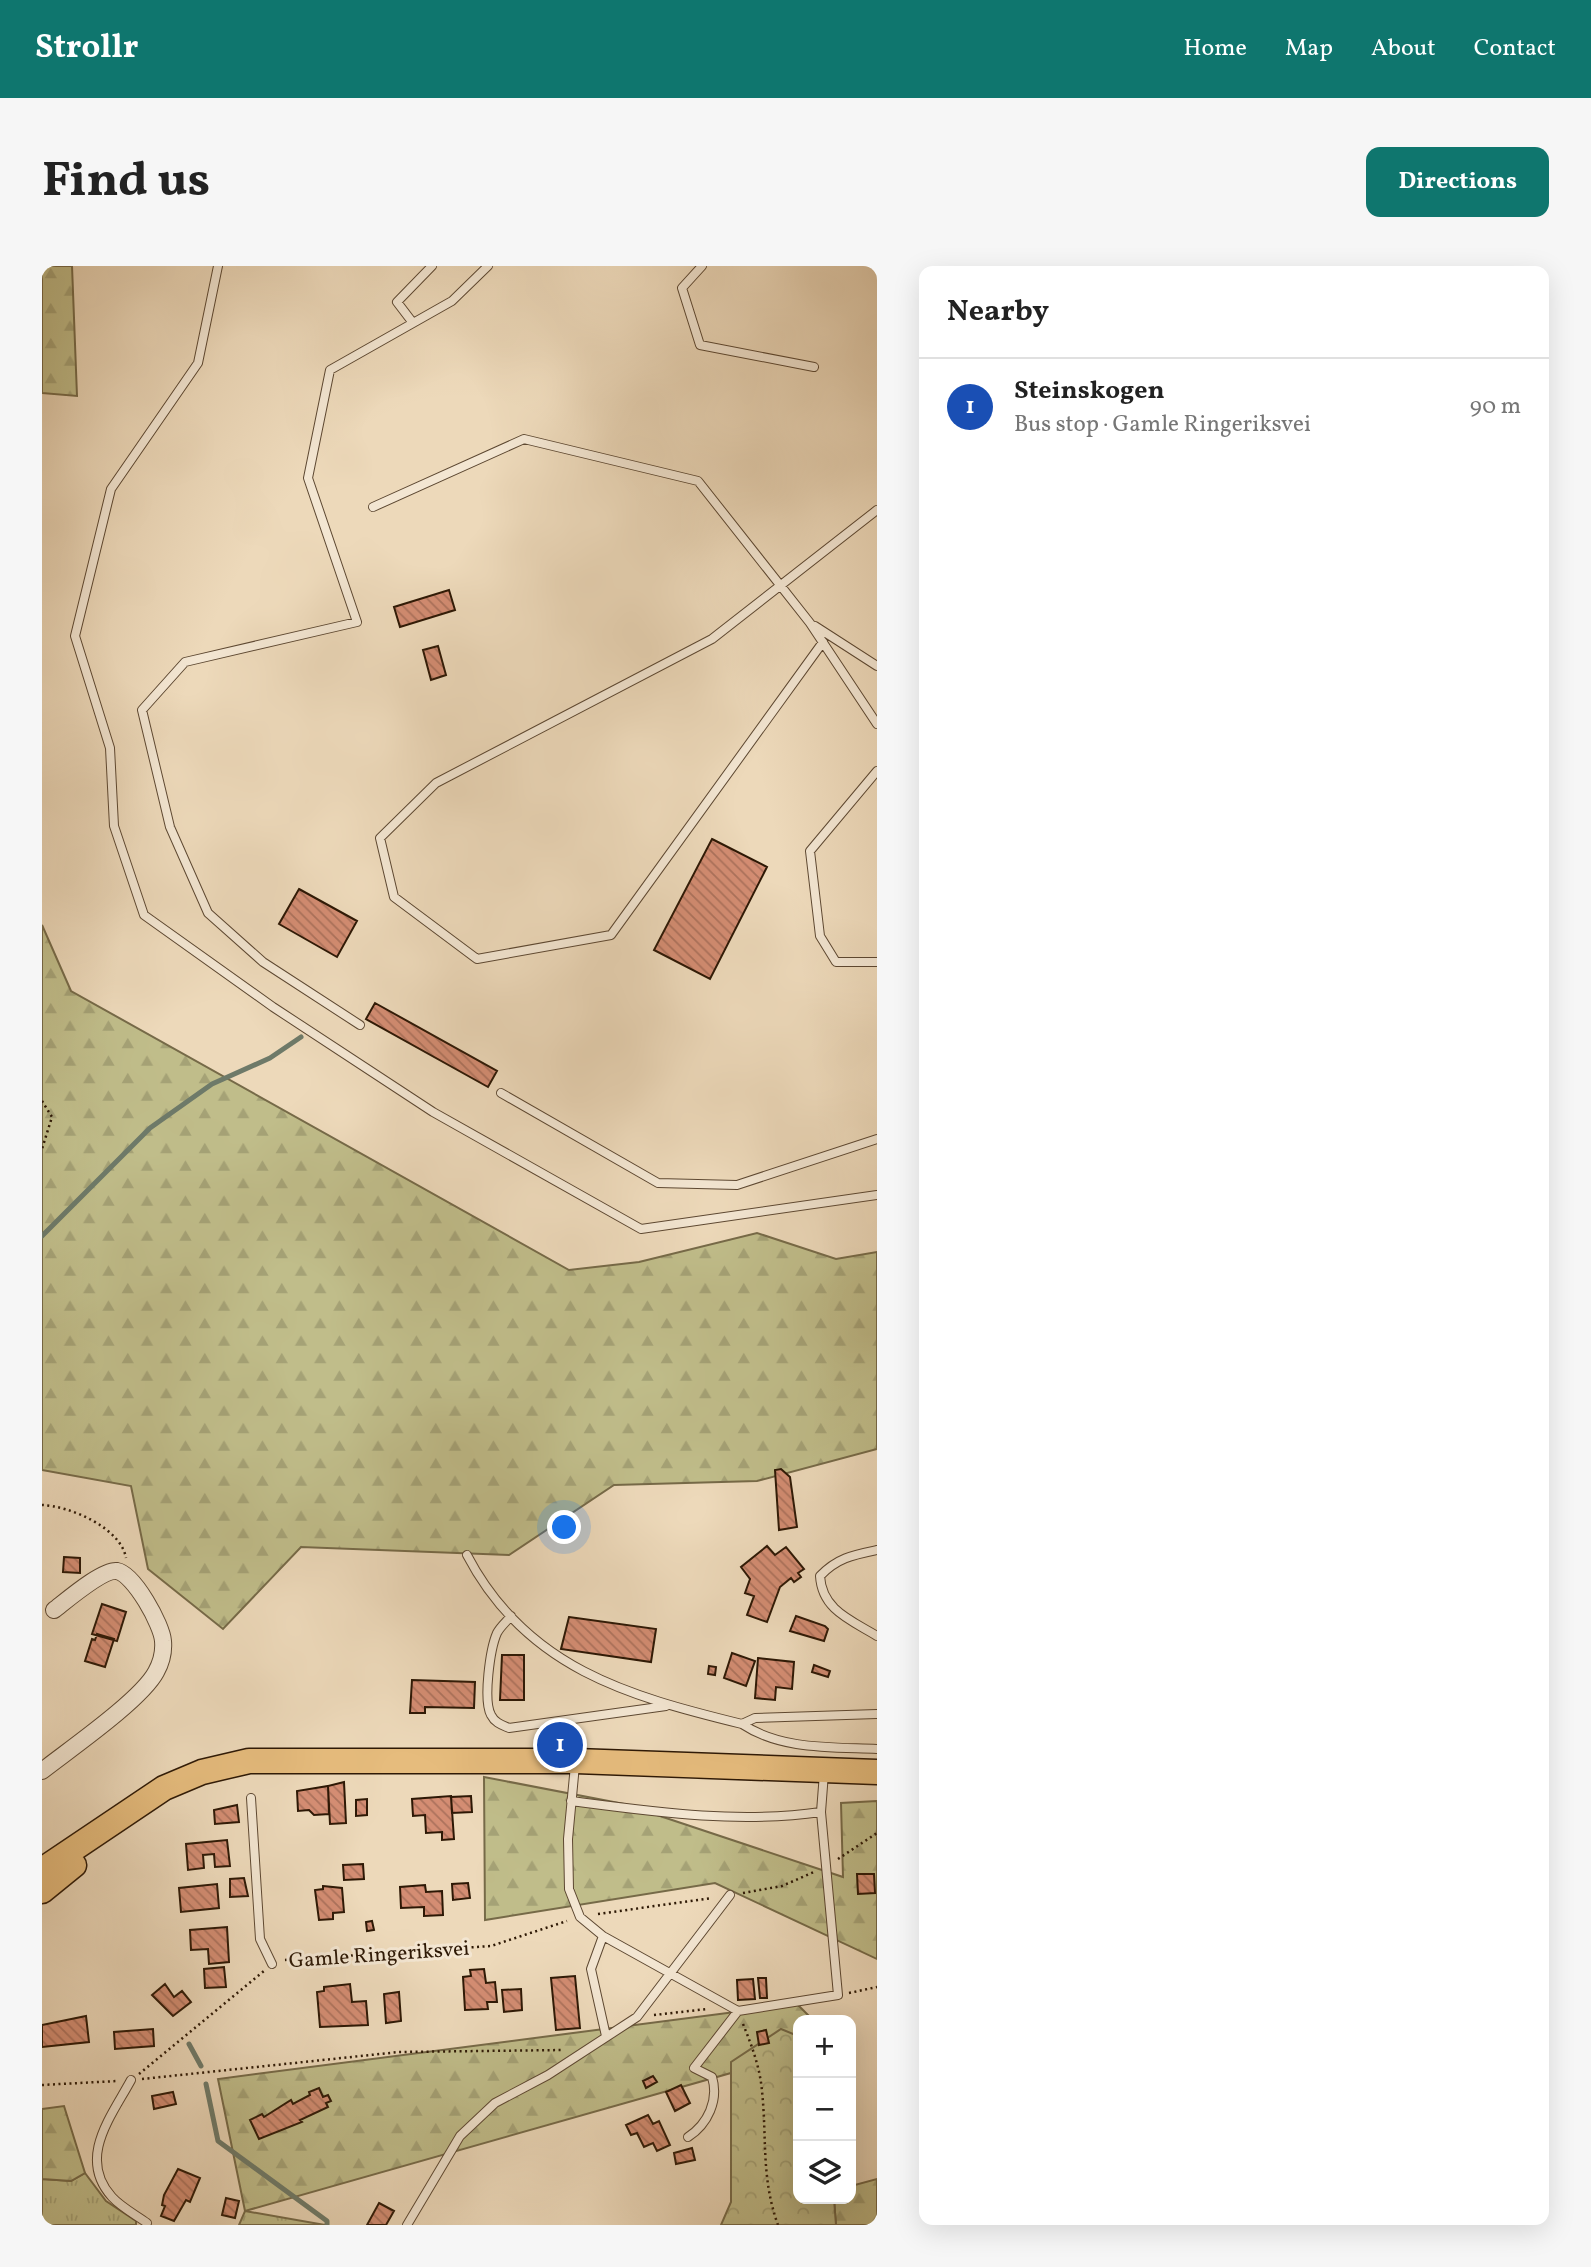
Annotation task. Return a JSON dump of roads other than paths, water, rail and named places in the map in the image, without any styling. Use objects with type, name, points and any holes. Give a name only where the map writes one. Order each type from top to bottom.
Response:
[{"type":"main road","points":[[42,1870],[92,1834],[116,1823],[147,1799],[181,1780],[249,1760],[576,1761],[877,1772]]},
{"type":"main road","points":[[42,1891],[101,1842],[116,1823]]},
{"type":"street","points":[[42,1771],[146,1687],[157,1671],[163,1654],[163,1640],[157,1619],[128,1577],[119,1571],[107,1572],[54,1610]]},
{"type":"lane","points":[[218,266],[198,363],[111,489],[75,636],[110,748],[114,826],[144,915],[273,1007],[433,1112],[641,1230],[877,1195]]},
{"type":"lane","points":[[413,323],[397,302],[432,266]]},
{"type":"lane","points":[[360,1025],[263,962],[208,913],[170,827],[142,710],[185,662],[357,622],[308,478],[330,370],[452,301],[488,266]]},
{"type":"lane","points":[[702,266],[682,288],[700,345],[814,367]]},
{"type":"lane","points":[[373,507],[524,439],[698,481],[810,623],[877,724]]},
{"type":"lane","points":[[823,642],[611,935],[477,960],[394,897],[380,838],[436,783],[712,639],[782,587],[877,510]]},
{"type":"lane","points":[[810,623],[877,666]]},
{"type":"lane","points":[[877,771],[810,851],[820,936],[836,962],[877,961]]},
{"type":"lane","points":[[501,1093],[659,1183],[737,1185],[877,1139]]},
{"type":"lane","points":[[877,1550],[845,1557],[832,1564],[820,1576],[821,1591],[829,1606],[877,1636]]},
{"type":"lane","points":[[467,1555],[492,1597],[566,1664],[668,1706],[742,1724],[762,1737],[802,1745],[877,1749]]},
{"type":"lane","points":[[512,1616],[498,1631],[491,1651],[487,1702],[497,1723],[509,1728],[668,1706]]},
{"type":"lane","points":[[742,1724],[755,1718],[877,1714]]},
{"type":"lane","points":[[576,1761],[571,1801],[569,1889],[580,1917],[603,1936],[738,2011],[838,1995],[821,1812],[824,1770]]},
{"type":"lane","points":[[251,1798],[260,1939],[272,1964]]},
{"type":"lane","points":[[571,1801],[687,1816],[785,1817],[821,1812]]},
{"type":"lane","points":[[407,2225],[460,2136],[495,2103],[588,2050],[637,2018],[730,1895]]},
{"type":"lane","points":[[603,1936],[591,1969],[606,2036]]},
{"type":"lane","points":[[688,2137],[706,2119],[715,2096],[712,2077],[694,2068],[738,2011]]},
{"type":"lane","points":[[131,2080],[96,2146],[96,2171],[112,2197],[147,2223]]},
{"type":"waterway","points":[[42,1236],[150,1128],[212,1084],[270,1058],[301,1037]]},
{"type":"waterway","points":[[189,2044],[201,2066]]},
{"type":"waterway","points":[[206,2084],[218,2141],[327,2221],[327,2225]]},
{"type":"place","name":"Steinskogen","points":[[560,1745]]}]
